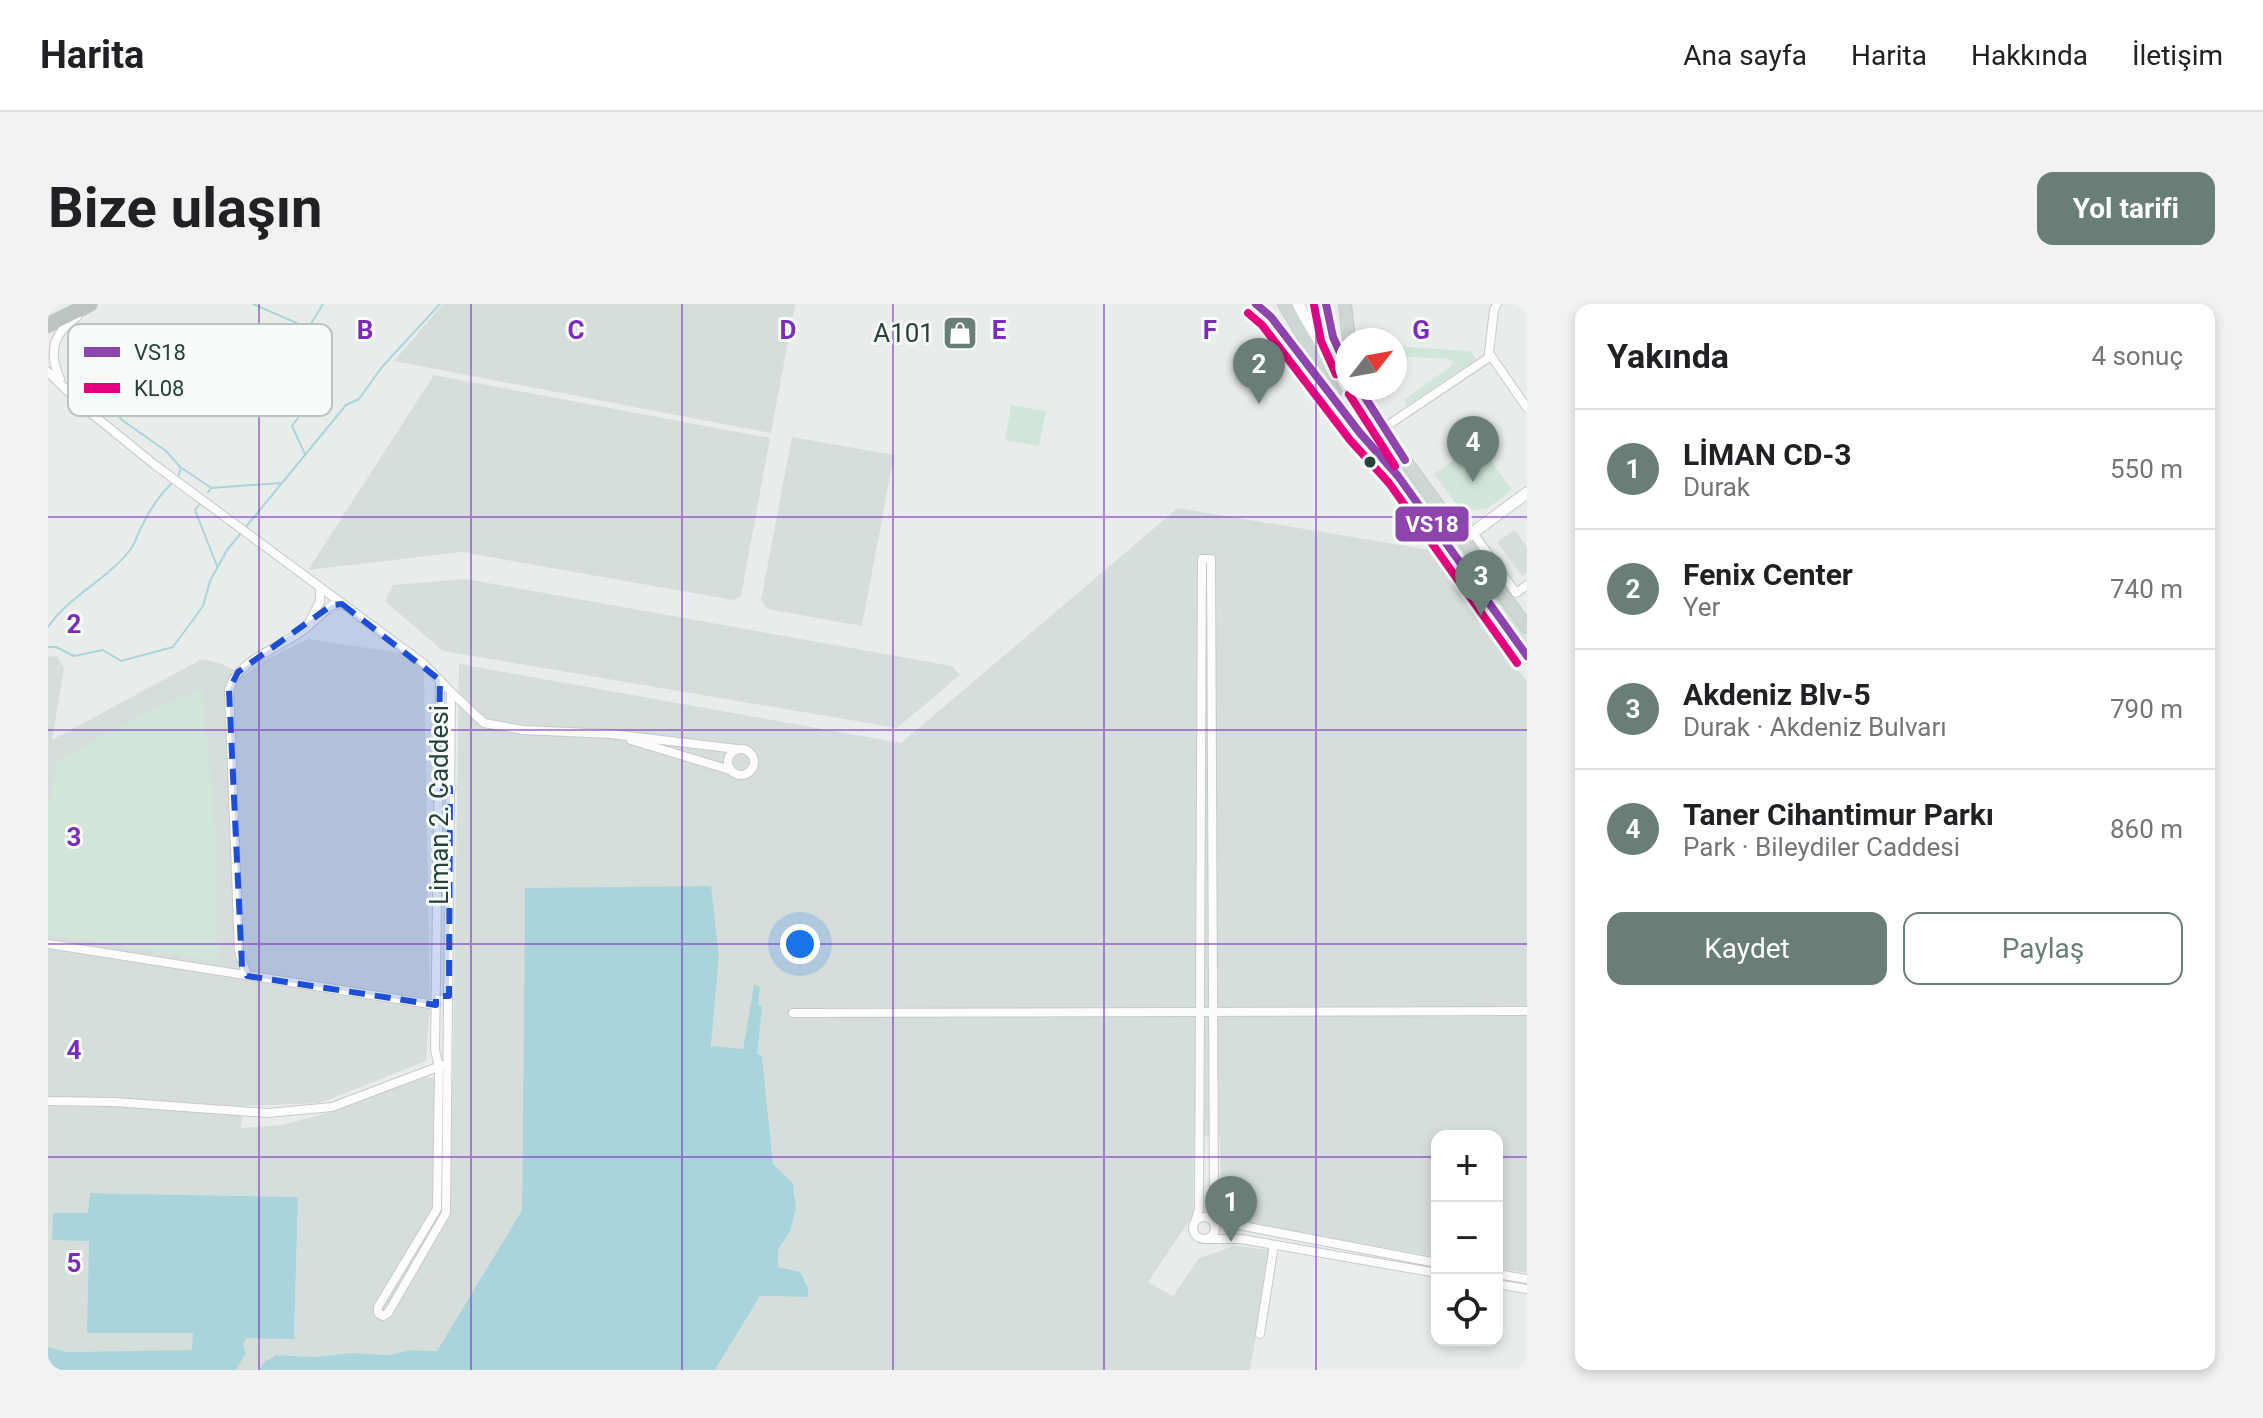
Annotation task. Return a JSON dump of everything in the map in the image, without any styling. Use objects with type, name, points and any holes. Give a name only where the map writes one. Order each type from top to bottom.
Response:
[{"type":"highway","points":[[48,325],[93,304]]},
{"type":"main road","points":[[1256,304],[1271,317],[1360,433],[1380,452]]},
{"type":"main road","points":[[1284,304],[1318,363],[1527,656]]},
{"type":"main road","points":[[1326,304],[1327,325],[1335,346]]},
{"type":"main road","points":[[1345,304],[1348,328]]},
{"type":"main road","points":[[1366,400],[1393,444],[1468,536],[1527,627]]},
{"type":"main road","points":[[1372,400],[1393,444]]},
{"type":"street","points":[[62,383],[51,359],[53,340],[69,322],[93,304]]},
{"type":"street","points":[[1298,304],[1335,369]]},
{"type":"street","points":[[1497,304],[1488,345],[1491,356],[1527,408]]},
{"type":"street","points":[[1385,427],[1491,356]]},
{"type":"street","points":[[48,371],[68,390]]},
{"type":"street","points":[[48,371],[68,391]]},
{"type":"street","points":[[1517,395],[1527,388]]},
{"type":"street","points":[[1356,400],[1393,444]]},
{"type":"street","points":[[95,416],[163,471],[424,664],[440,680]]},
{"type":"street","points":[[1527,493],[1468,536],[1516,593],[1527,585]]},
{"type":"street","points":[[1206,1239],[1215,1230],[1211,1220],[1214,1206],[1214,1012],[1206,559],[1199,1209],[1193,1232],[1197,1237],[1206,1239],[1241,1239],[1431,1272]]},
{"type":"street","points":[[307,627],[320,601],[320,587]]},
{"type":"street","points":[[247,976],[239,952],[229,690],[238,672],[296,636],[332,605],[342,604]]},
{"type":"street","name":"Liman 2. Caddesi","points":[[440,680],[444,788],[449,996],[444,1065],[437,1209],[378,1307],[381,1315],[388,1313],[446,1213],[444,1065],[435,1050],[444,788],[451,692],[440,680]]},
{"type":"street","points":[[451,692],[484,723],[523,730],[611,734],[737,749],[750,752],[754,759],[753,768],[743,775],[611,734]]},
{"type":"street","points":[[730,770],[728,758],[737,749]]},
{"type":"street","points":[[48,944],[247,976],[436,1000],[449,996]]},
{"type":"street","points":[[793,1013],[1527,1011]]},
{"type":"street","points":[[48,1101],[114,1102],[268,1113],[332,1107],[444,1065]]},
{"type":"street","points":[[1200,1094],[1213,1095]]},
{"type":"street","points":[[1196,1219],[1203,1216],[1431,1262]]},
{"type":"street","points":[[1260,1334],[1274,1245]]},
{"type":"street","points":[[1503,1275],[1527,1279]]},
{"type":"street","points":[[1503,1285],[1527,1289]]},
{"type":"highlighted area","points":[[342,604],[440,680],[438,788],[450,788],[449,996],[436,996],[436,1005],[247,976],[242,967],[229,690],[238,672],[332,605]]},
{"type":"shaded area","points":[[443,304],[795,304],[771,433],[394,361]]},
{"type":"shaded area","points":[[434,375],[770,438],[741,596],[733,600],[462,552],[308,570]]},
{"type":"shaded area","points":[[792,437],[894,455],[862,626],[767,609],[761,600]]},
{"type":"shaded area","points":[[1178,508],[1430,550],[1527,682],[1527,1273],[1503,1269],[1503,1130],[1431,1130],[1431,1256],[1231,1218],[1221,1205],[1220,1137],[1194,1136],[1193,1215],[1148,1282],[1173,1296],[1199,1258],[1235,1246],[1271,1250],[1250,1370],[715,1370],[760,1296],[808,1297],[778,1267],[778,1250],[790,1231],[795,1195],[793,1183],[773,1164],[762,1056],[756,1055],[762,1007],[758,1006],[754,986],[743,1049],[711,1047],[719,957],[525,888],[522,1210],[437,1351],[315,1357],[276,1355],[264,1362],[259,1370],[236,1370],[246,1353],[243,1345],[246,1337],[294,1339],[298,1197],[91,1193],[89,1213],[53,1214],[89,1241],[194,1333],[192,1351],[67,1352],[48,1347],[48,657],[57,656],[64,668],[52,740],[202,659],[245,675],[261,662],[308,639],[400,653],[424,670],[430,1003],[426,1061],[320,1103],[244,1106],[241,1128],[282,1125],[320,1115],[426,1077],[453,1081],[459,664],[901,743]]},
{"type":"shaded area","points":[[1515,530],[1527,547],[1527,572],[1522,576],[1497,542]]},
{"type":"shaded area","points":[[466,579],[952,666],[960,675],[897,728],[443,651],[385,601],[393,585]]},
{"type":"green space","points":[[1407,347],[1468,351],[1476,360],[1406,406],[1407,398],[1450,367],[1453,362],[1449,359],[1407,357]]},
{"type":"green space","points":[[1011,405],[1046,411],[1039,446],[1005,440]]},
{"type":"green space","points":[[1478,443],[1512,490],[1488,508],[1462,512],[1434,474]]},
{"type":"green space","points":[[1390,450],[1527,638],[1527,645],[1389,455]]},
{"type":"green space","points":[[202,689],[214,810],[218,961],[48,934],[48,810],[57,761],[160,705]]},
{"type":"water","points":[[711,886],[719,957],[711,1046],[743,1049],[754,985],[760,987],[758,1005],[762,1007],[757,1054],[762,1056],[773,1164],[793,1183],[796,1208],[790,1231],[778,1250],[778,1267],[800,1272],[808,1288],[808,1297],[760,1296],[715,1370],[259,1370],[264,1362],[276,1355],[315,1357],[437,1351],[522,1210],[525,888]]},
{"type":"water","points":[[90,1193],[298,1197],[294,1339],[246,1338],[243,1345],[246,1353],[236,1370],[48,1370],[48,1347],[67,1352],[192,1350],[193,1333],[87,1333],[89,1241],[52,1240],[53,1213],[88,1213]]},
{"type":"waterway","points":[[253,304],[299,324]]},
{"type":"waterway","points":[[311,324],[323,304]]},
{"type":"waterway","points":[[245,528],[346,405],[359,399],[382,367],[440,304]]},
{"type":"waterway","points":[[118,416],[166,451],[181,468],[178,477]]},
{"type":"waterway","points":[[298,416],[292,426],[305,454]]},
{"type":"waterway","points":[[183,469],[210,487]]},
{"type":"waterway","points":[[48,627],[67,606],[121,561],[151,509],[173,482]]},
{"type":"waterway","points":[[208,492],[211,488],[280,483]]},
{"type":"waterway","points":[[199,505],[195,510],[217,566]]},
{"type":"waterway","points":[[48,647],[56,647],[74,656],[103,650],[121,661],[173,647],[203,606],[210,581],[227,550],[241,533]]},
{"type":"transit line","name":"VS18","points":[[1256,304],[1271,317],[1360,433],[1398,476],[1527,656]]},
{"type":"transit line","name":"VS18","points":[[1326,304],[1335,341]]},
{"type":"transit line","name":"KL08","points":[[1314,305],[1321,341],[1335,372]]},
{"type":"transit line","name":"KL08","points":[[1248,313],[1262,325],[1350,440],[1389,483],[1517,663]]},
{"type":"transit line","name":"KL08","points":[[1353,400],[1395,466]]},
{"type":"transit line","name":"VS18","points":[[1367,400],[1405,460]]},
{"type":"place","name":"A101","points":[[960,333]]},
{"type":"place","name":"Fenix Center","points":[[1259,404]]},
{"type":"place","name":"Taner Cihantimur Parkı","points":[[1473,482]]},
{"type":"place","name":"Akdeniz Blv-5","points":[[1481,616]]},
{"type":"place","name":"LİMAN CD-3","points":[[1231,1242]]}]
